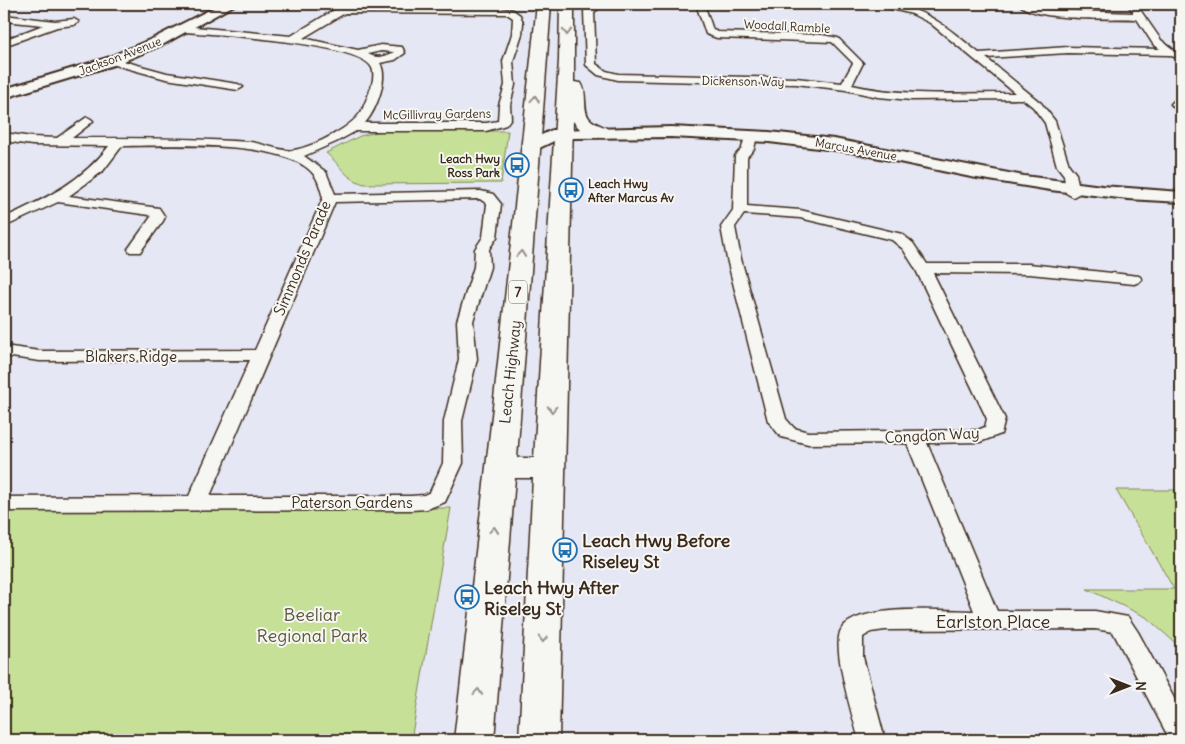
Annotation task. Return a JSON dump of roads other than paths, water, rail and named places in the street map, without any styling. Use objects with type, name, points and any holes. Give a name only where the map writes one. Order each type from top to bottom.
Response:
[{"type":"highway","name":"Leach Highway","points":[[474,740],[509,390],[544,4]]},
{"type":"highway","points":[[539,740],[562,141],[567,60],[567,4]]},
{"type":"highway","points":[[567,60],[574,72],[575,102],[579,118],[590,129],[604,133]]},
{"type":"highway","points":[[509,390],[522,396],[534,393],[543,305],[556,290]]},
{"type":"highway","points":[[500,468],[550,468]]},
{"type":"street","name":"Jackson Avenue","points":[[4,94],[112,61],[183,29],[230,4]]},
{"type":"street","name":"Dickenson Way","points":[[600,4],[589,11],[591,65],[602,73],[618,77],[796,82],[846,87],[878,94],[911,97],[1021,93]]},
{"type":"street","name":"Woodall Ramble","points":[[700,4],[709,32],[717,35],[835,40],[858,63],[846,87]]},
{"type":"street","points":[[883,4],[901,5],[933,21],[1037,106],[1051,123],[1063,166],[1070,174],[1065,189]]},
{"type":"street","points":[[1024,4],[1030,9],[1047,13],[1141,16]]},
{"type":"street","points":[[1133,4],[1157,42],[1181,58]]},
{"type":"street","name":"McGillivray Gardens","points":[[291,40],[337,12],[345,10],[501,11],[510,12],[517,16],[519,32],[508,62],[510,84],[504,100],[503,110],[506,118],[502,123],[486,127],[354,127]]},
{"type":"street","points":[[4,18],[55,24],[74,22]]},
{"type":"street","points":[[4,43],[55,24]]},
{"type":"street","points":[[183,29],[330,46],[360,53],[377,66],[380,77],[364,117],[354,127],[294,155]]},
{"type":"street","points":[[360,53],[391,48],[398,49],[400,52],[391,58],[373,62]]},
{"type":"street","points":[[974,54],[1168,50]]},
{"type":"street","points":[[112,61],[166,76],[238,87]]},
{"type":"street","points":[[1181,100],[1178,104],[1181,108]]},
{"type":"street","points":[[59,142],[87,121]]},
{"type":"street","name":"Marcus Avenue","points":[[562,141],[604,133],[743,137],[836,145],[1065,189],[1181,201]]},
{"type":"street","name":"Marcus Avenue","points":[[531,147],[552,135],[562,141],[622,138],[743,137]]},
{"type":"street","name":"Congdon Way","points":[[740,210],[800,214],[897,238],[908,246],[924,268],[996,419],[994,430],[980,436],[808,438],[788,433],[776,420],[734,258],[728,227],[740,210],[742,156],[748,149],[743,137]]},
{"type":"street","name":"Simmonds Parade","points":[[4,138],[59,142],[237,144],[294,155],[321,175],[330,198],[197,502]]},
{"type":"street","points":[[4,223],[54,198],[98,168],[118,143]]},
{"type":"street","name":"Marcus Avenue","points":[[1065,189],[1181,197]]},
{"type":"street","name":"Paterson Gardens","points":[[4,504],[197,502],[411,503],[427,502],[438,497],[453,463],[453,421],[468,359],[465,321],[482,267],[482,249],[490,237],[494,204],[488,197],[481,195],[330,198]]},
{"type":"street","points":[[54,198],[154,212],[158,217],[156,223],[143,236],[135,249]]},
{"type":"street","points":[[924,268],[1029,269],[1134,279]]},
{"type":"street","name":"Blakers Ridge","points":[[4,351],[40,356],[260,355]]},
{"type":"street","points":[[915,438],[989,620]]},
{"type":"street","name":"Earlston Place","points":[[872,740],[851,656],[851,634],[858,626],[878,622],[989,620],[1096,620],[1120,624],[1130,639],[1181,736]]},
{"type":"place","name":"Leach Hwy Ross Park","points":[[517,165]]},
{"type":"place","name":"Leach Hwy After Marcus Av","points":[[571,190]]},
{"type":"place","name":"Leach Hwy Before Riseley St","points":[[565,550]]},
{"type":"place","name":"Leach Hwy After Riseley St","points":[[467,597]]},
{"type":"park label","name":"Beeliar Regional Park","points":[[312,624]]}]
